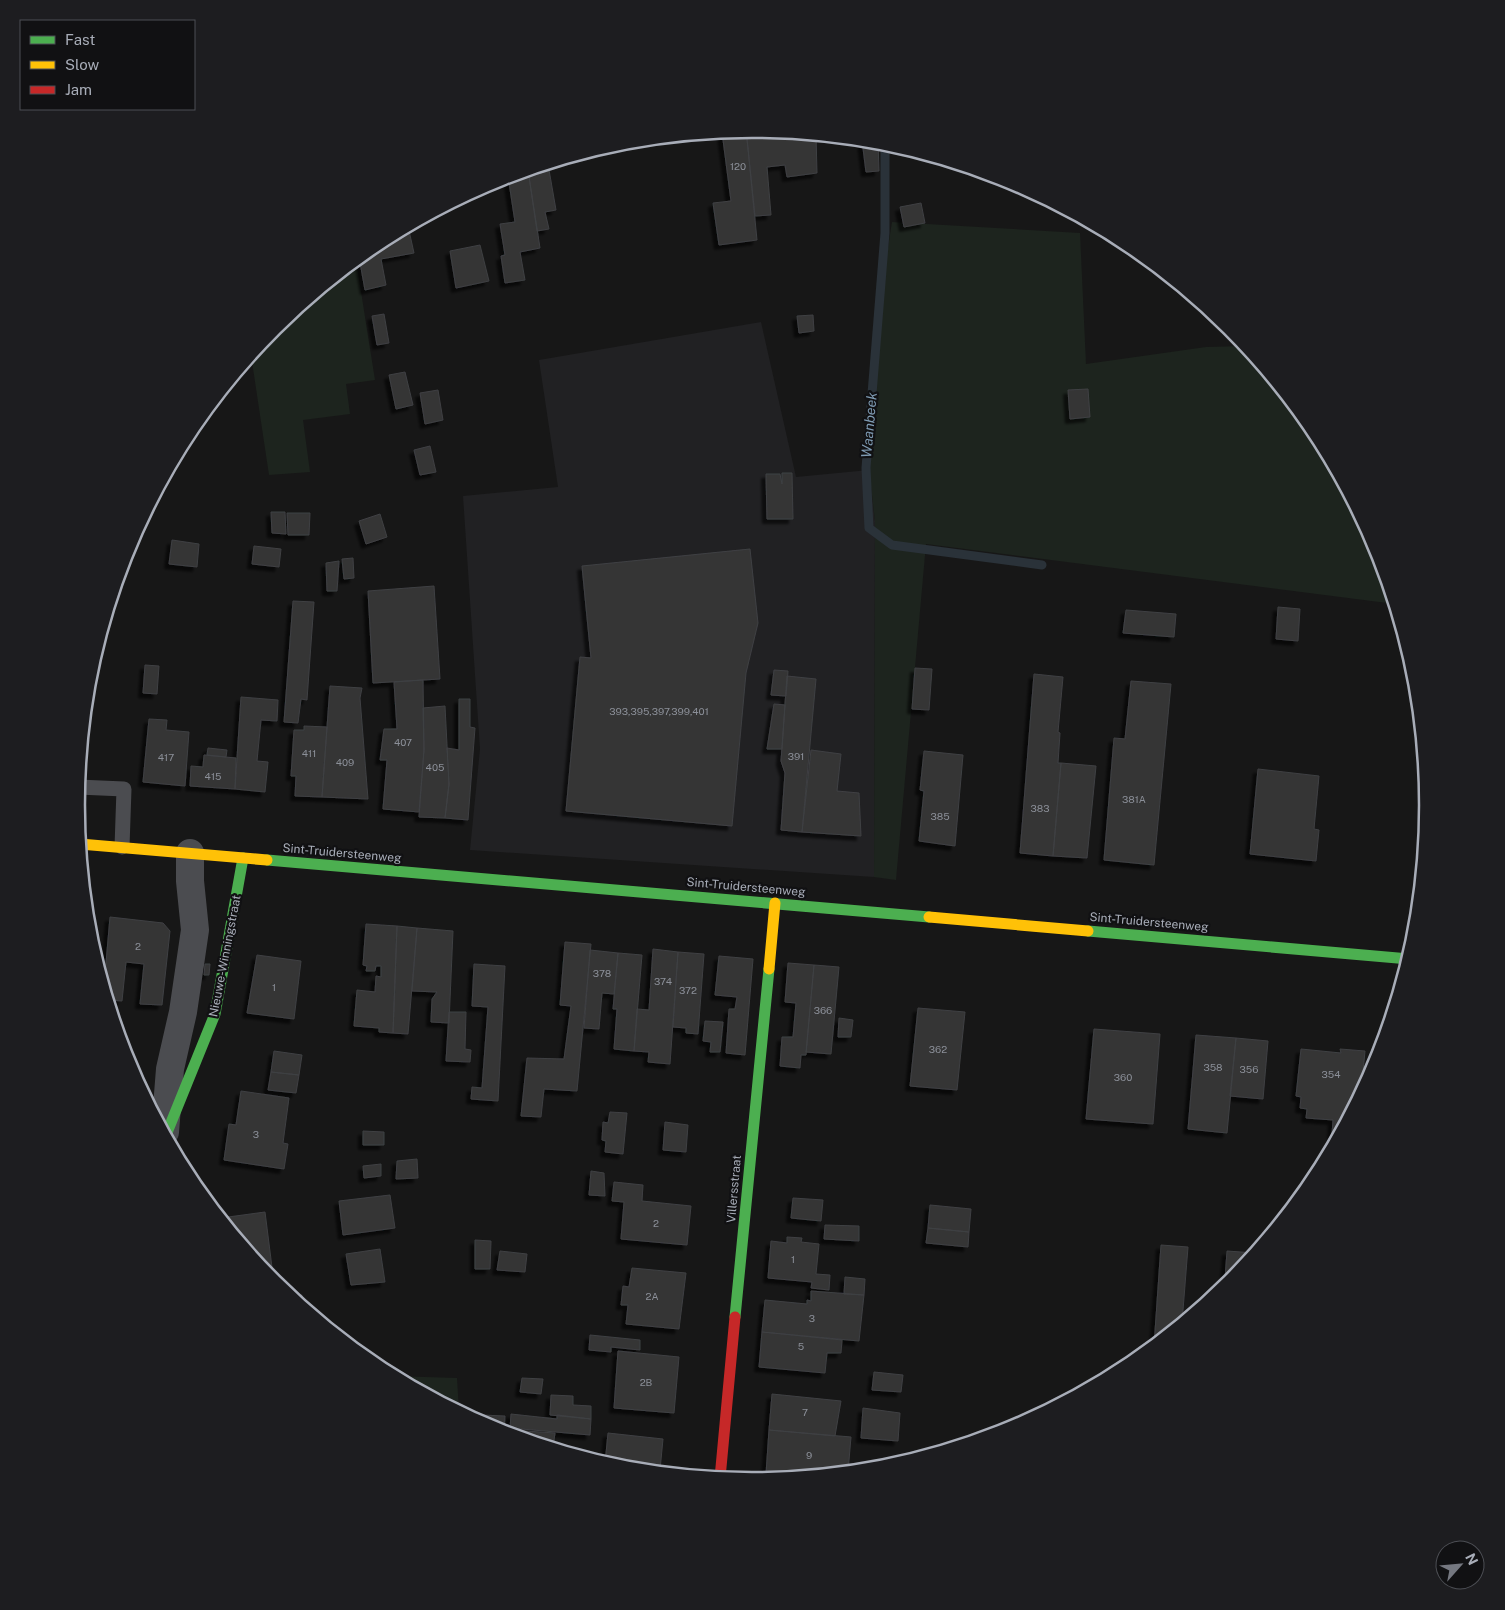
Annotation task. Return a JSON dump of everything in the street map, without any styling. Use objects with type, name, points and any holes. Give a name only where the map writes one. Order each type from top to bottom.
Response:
[{"type":"main road","name":"Sint-Truidersteenweg","points":[[86,844],[1402,958]]},
{"type":"main road","name":"Nieuwe-Winningstraat","points":[[168,1127],[215,1014],[242,858]]},
{"type":"main road","name":"Villersstraat","points":[[721,1471],[775,903]]},
{"type":"street","name":"Nieuwe-Winningstraat","points":[[166,1123],[170,1069],[183,1012],[195,930],[190,881],[190,853]]},
{"type":"lane","points":[[85,786],[124,789],[122,847]]},
{"type":"shaded area","points":[[892,222],[1080,233],[1086,364],[1206,347],[1236,346],[1282,399],[1308,434],[1331,471],[1369,550],[1389,603],[926,544],[896,880],[874,877],[875,521],[869,470],[876,324]]},
{"type":"shaded area","points":[[357,267],[375,380],[346,384],[350,414],[303,420],[310,472],[269,475],[252,364],[312,303]]},
{"type":"shaded area","points":[[761,322],[796,477],[869,470],[875,521],[874,877],[470,850],[480,749],[463,496],[558,487],[539,360]]},
{"type":"shaded area","points":[[409,1376],[457,1378],[459,1405]]},
{"type":"building","points":[[747,138],[816,141],[817,173],[787,177],[785,165],[767,167],[771,215],[755,216]]},
{"type":"building","points":[[747,138],[757,240],[719,245],[713,203],[731,201],[723,139]]},
{"type":"building","points":[[863,147],[878,149],[879,171],[866,172]]},
{"type":"building","points":[[549,170],[556,210],[545,212],[549,229],[537,231],[529,176]]},
{"type":"building","points":[[529,176],[540,248],[520,252],[525,280],[505,283],[501,256],[505,255],[500,224],[515,222],[509,184]]},
{"type":"building","points":[[921,203],[925,223],[904,227],[900,207]]},
{"type":"building","points":[[410,233],[414,253],[381,259],[386,285],[365,290],[360,265]]},
{"type":"building","points":[[480,245],[489,281],[456,288],[450,251]]},
{"type":"building","points":[[384,314],[389,343],[377,345],[372,316]]},
{"type":"building","points":[[813,315],[814,331],[799,333],[797,316]]},
{"type":"building","points":[[405,372],[413,405],[396,409],[389,375]]},
{"type":"building","points":[[1088,389],[1090,417],[1070,419],[1068,390]]},
{"type":"building","points":[[438,390],[443,420],[425,424],[420,393]]},
{"type":"building","points":[[430,446],[436,472],[420,475],[414,450]]},
{"type":"building","points":[[782,473],[792,473],[793,519],[767,519],[766,474],[780,474],[782,484]]},
{"type":"building","points":[[271,512],[285,512],[286,534],[272,533]]},
{"type":"building","points":[[287,513],[310,513],[309,535],[288,535]]},
{"type":"building","points":[[380,514],[387,537],[366,544],[359,521]]},
{"type":"building","points":[[172,540],[199,544],[197,567],[169,564]]},
{"type":"building","points":[[254,546],[281,549],[279,567],[252,564]]},
{"type":"building","points":[[750,549],[758,623],[746,673],[732,826],[566,811],[580,657],[591,658],[582,566]]},
{"type":"building","points":[[353,558],[354,578],[344,579],[342,559]]},
{"type":"building","points":[[339,561],[337,591],[327,591],[326,563]]},
{"type":"building","points":[[434,586],[440,679],[373,683],[368,591]]},
{"type":"building","points":[[293,601],[314,602],[307,700],[301,699],[298,723],[284,722]]},
{"type":"building","points":[[1278,607],[1300,609],[1298,641],[1276,639]]},
{"type":"building","points":[[1126,610],[1176,614],[1174,637],[1123,633]]},
{"type":"building","points":[[145,665],[159,666],[157,694],[143,693]]},
{"type":"building","points":[[915,668],[932,669],[929,710],[912,709]]},
{"type":"building","points":[[774,670],[788,671],[786,696],[771,695]]},
{"type":"building","points":[[1034,674],[1063,677],[1058,732],[1060,733],[1058,763],[1061,763],[1053,856],[1020,853]]},
{"type":"building","points":[[787,676],[816,679],[802,832],[781,830],[785,773],[781,761]]},
{"type":"building","points":[[423,680],[424,750],[419,812],[383,809],[387,760],[380,760],[384,729],[397,729],[394,682]]},
{"type":"building","points":[[1131,681],[1171,684],[1154,865],[1104,860],[1114,738],[1125,739]]},
{"type":"building","points":[[330,686],[362,688],[360,698],[368,799],[322,797]]},
{"type":"building","points":[[241,697],[278,700],[277,721],[261,720],[257,761],[268,762],[265,792],[235,789]]},
{"type":"building","points":[[459,699],[470,699],[470,727],[475,728],[468,820],[445,818],[449,784],[447,748],[459,750]]},
{"type":"building","points":[[774,704],[785,705],[782,749],[767,749]]},
{"type":"building","points":[[445,706],[449,784],[445,818],[419,817],[424,750],[423,708]]},
{"type":"building","points":[[149,719],[167,720],[166,730],[189,732],[185,786],[143,782]]},
{"type":"building","points":[[304,726],[327,727],[322,797],[295,796],[296,776],[291,776],[294,730],[304,730]]},
{"type":"building","points":[[208,748],[227,750],[226,757],[207,755]]},
{"type":"building","points":[[811,750],[841,754],[837,791],[859,793],[861,836],[802,832]]},
{"type":"building","points":[[924,751],[963,755],[955,846],[919,841],[924,791],[920,790]]},
{"type":"building","points":[[204,755],[236,758],[235,789],[190,786],[191,766],[203,767]]},
{"type":"building","points":[[1061,763],[1096,766],[1087,858],[1053,856]]},
{"type":"building","points":[[1258,769],[1319,776],[1314,829],[1319,830],[1316,861],[1250,854]]},
{"type":"building","points":[[110,917],[163,923],[170,931],[162,1005],[140,1004],[144,964],[126,962],[122,1001],[114,1000],[106,968]]},
{"type":"building","points":[[366,924],[397,926],[393,1033],[379,1032],[379,1028],[354,1026],[357,990],[375,992],[376,976],[381,977],[381,966],[376,966],[375,971],[366,971],[367,966],[363,965]]},
{"type":"building","points":[[397,926],[417,928],[408,1034],[393,1033]]},
{"type":"building","points":[[417,928],[453,931],[449,1023],[431,1022],[432,999],[437,992],[412,991]]},
{"type":"building","points":[[565,942],[591,944],[577,1091],[544,1089],[541,1117],[521,1116],[527,1058],[564,1059],[571,1006],[560,1005]]},
{"type":"building","points":[[653,949],[678,952],[670,1064],[648,1062],[649,1052],[634,1051],[637,1009],[649,1010]]},
{"type":"building","points":[[590,950],[618,953],[614,994],[602,993],[599,1029],[584,1028]]},
{"type":"building","points":[[678,952],[704,954],[698,1034],[686,1033],[686,1028],[673,1027]]},
{"type":"building","points":[[618,953],[642,955],[634,1051],[614,1049],[617,1009],[613,1009]]},
{"type":"building","points":[[257,955],[301,961],[294,1019],[247,1013]]},
{"type":"building","points":[[719,956],[753,959],[745,1055],[726,1053],[729,1009],[735,1009],[737,997],[715,995]]},
{"type":"building","points":[[788,963],[814,965],[806,1055],[801,1055],[800,1068],[780,1066],[782,1037],[793,1037],[796,1003],[785,1002]]},
{"type":"building","points":[[205,964],[210,964],[209,975],[204,975]]},
{"type":"building","points":[[474,964],[505,966],[498,1101],[471,1099],[472,1087],[482,1088],[488,1007],[472,1006]]},
{"type":"building","points":[[814,965],[839,967],[831,1054],[806,1052]]},
{"type":"building","points":[[918,1008],[965,1012],[957,1090],[910,1086]]},
{"type":"building","points":[[449,1012],[466,1012],[465,1049],[471,1050],[470,1062],[446,1061]]},
{"type":"building","points":[[839,1018],[853,1020],[851,1037],[838,1037]]},
{"type":"building","points":[[705,1021],[723,1022],[720,1052],[710,1052],[711,1042],[703,1041]]},
{"type":"building","points":[[1094,1029],[1160,1034],[1153,1124],[1086,1119]]},
{"type":"building","points":[[1196,1035],[1236,1038],[1227,1133],[1188,1129]]},
{"type":"building","points":[[1236,1038],[1268,1041],[1263,1099],[1230,1096]]},
{"type":"building","points":[[1301,1049],[1341,1053],[1340,1049],[1365,1051],[1363,1074],[1333,1134],[1333,1120],[1306,1118],[1307,1109],[1300,1108],[1301,1097],[1296,1096]]},
{"type":"building","points":[[274,1051],[302,1055],[299,1075],[271,1072]]},
{"type":"building","points":[[271,1072],[299,1075],[296,1093],[268,1090]]},
{"type":"building","points":[[241,1091],[289,1098],[283,1143],[288,1144],[284,1169],[224,1160],[229,1124],[236,1125]]},
{"type":"building","points":[[610,1112],[627,1113],[623,1154],[605,1152],[606,1141],[602,1140],[603,1122],[608,1123]]},
{"type":"building","points":[[665,1122],[688,1125],[686,1152],[663,1150]]},
{"type":"building","points":[[363,1131],[384,1132],[384,1145],[363,1145]]},
{"type":"building","points":[[417,1159],[418,1178],[396,1179],[397,1161]]},
{"type":"building","points":[[381,1164],[381,1176],[364,1178],[363,1166]]},
{"type":"building","points":[[591,1171],[604,1173],[605,1196],[589,1195]]},
{"type":"building","points":[[614,1182],[643,1185],[642,1201],[691,1206],[687,1245],[621,1239],[624,1202],[612,1201]]},
{"type":"building","points":[[390,1195],[395,1228],[343,1235],[339,1201]]},
{"type":"building","points":[[793,1198],[823,1200],[821,1221],[791,1218]]},
{"type":"building","points":[[930,1205],[971,1209],[969,1232],[928,1228]]},
{"type":"building","points":[[265,1212],[272,1267],[251,1245],[228,1217]]},
{"type":"building","points":[[825,1225],[859,1226],[859,1241],[824,1239]]},
{"type":"building","points":[[928,1228],[969,1232],[968,1247],[926,1243]]},
{"type":"building","points":[[787,1237],[802,1238],[801,1242],[819,1244],[816,1274],[830,1275],[829,1290],[811,1288],[812,1282],[768,1278],[771,1241],[787,1243]]},
{"type":"building","points":[[475,1240],[491,1241],[490,1269],[475,1269]]},
{"type":"building","points":[[1161,1245],[1188,1247],[1183,1316],[1155,1338]]},
{"type":"building","points":[[380,1249],[385,1282],[351,1285],[346,1254]]},
{"type":"building","points":[[500,1251],[527,1254],[525,1272],[497,1270]]},
{"type":"building","points":[[1227,1251],[1247,1252],[1225,1276]]},
{"type":"building","points":[[632,1268],[686,1273],[679,1329],[626,1324],[628,1305],[621,1305],[623,1286],[629,1287]]},
{"type":"building","points":[[845,1277],[865,1279],[864,1295],[844,1294]]},
{"type":"building","points":[[811,1291],[864,1295],[859,1341],[762,1332],[765,1300],[807,1304],[807,1300],[811,1301]]},
{"type":"building","points":[[762,1332],[842,1340],[841,1353],[827,1353],[825,1373],[759,1367]]},
{"type":"building","points":[[590,1335],[640,1340],[640,1350],[611,1347],[611,1352],[589,1350]]},
{"type":"building","points":[[618,1351],[679,1357],[674,1413],[614,1408]]},
{"type":"building","points":[[874,1372],[903,1375],[901,1392],[872,1390]]},
{"type":"building","points":[[522,1378],[543,1379],[541,1394],[520,1392]]},
{"type":"building","points":[[772,1394],[841,1401],[835,1436],[769,1430]]},
{"type":"building","points":[[551,1395],[573,1396],[573,1405],[591,1406],[591,1419],[550,1415]]},
{"type":"building","points":[[863,1408],[900,1413],[898,1441],[861,1438]]},
{"type":"building","points":[[511,1414],[557,1419],[557,1415],[591,1419],[590,1435],[510,1427]]},
{"type":"building","points":[[482,1415],[505,1416],[504,1425],[497,1422]]},
{"type":"building","points":[[769,1430],[851,1437],[849,1466],[796,1471],[766,1472]]},
{"type":"building","points":[[521,1431],[555,1433],[554,1442]]},
{"type":"building","points":[[608,1433],[663,1439],[660,1466],[606,1456]]},
{"type":"waterway","name":"Waanbeek","points":[[885,150],[885,233],[866,468],[869,528],[892,545],[1042,565]]},
{"type":"traffic: fast","points":[[169,1129],[215,1014],[243,858]]},
{"type":"traffic: fast","points":[[267,860],[929,917]]},
{"type":"traffic: fast","points":[[1088,931],[1402,958]]},
{"type":"traffic: fast","points":[[735,1317],[769,969]]},
{"type":"traffic: slow","points":[[86,845],[267,860]]},
{"type":"traffic: slow","points":[[769,969],[775,903]]},
{"type":"traffic: slow","points":[[929,917],[1088,931]]},
{"type":"traffic: jam","points":[[721,1471],[735,1317]]}]
